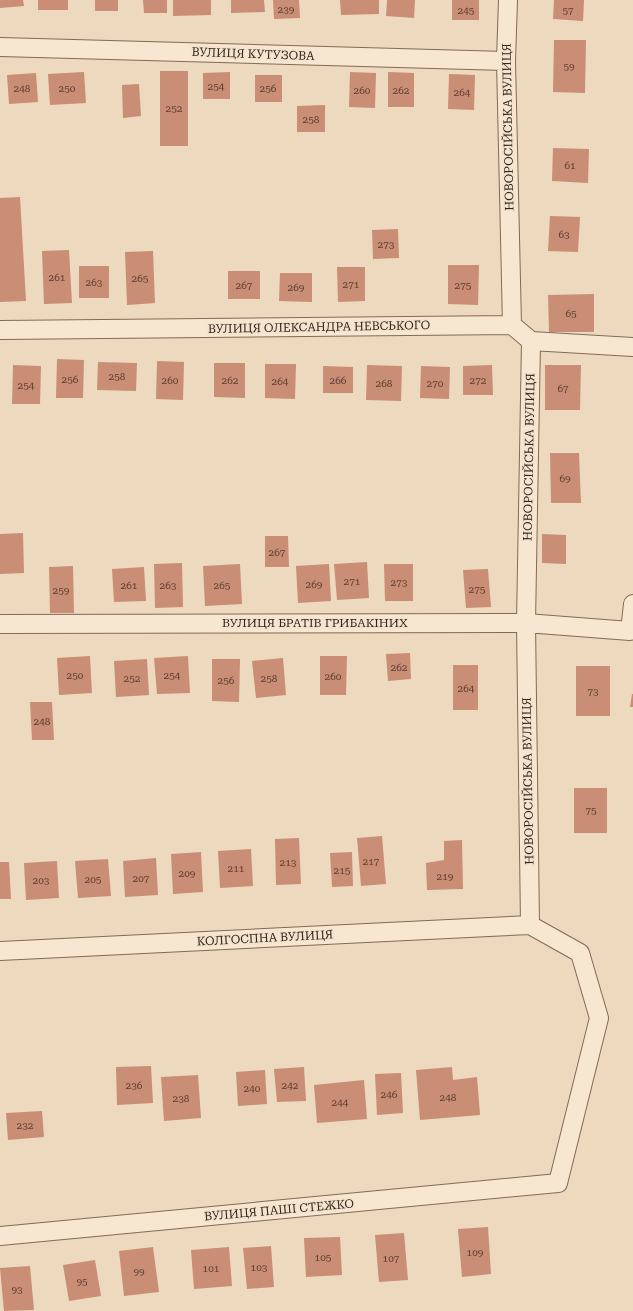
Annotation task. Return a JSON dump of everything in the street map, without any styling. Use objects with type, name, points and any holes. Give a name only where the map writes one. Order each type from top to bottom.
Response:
[{"type":"street","name":"НОВОРОСІЙСЬКА ВУЛИЦЯ","points":[[508,0],[506,61],[512,325]]},
{"type":"street","name":"ВУЛИЦЯ КУТУЗОВА","points":[[0,47],[506,61]]},
{"type":"street","name":"ВУЛИЦЯ ОЛЕКСАНДРА НЕВСЬКОГО","points":[[0,330],[512,325]]},
{"type":"street","points":[[512,325],[531,340],[633,347]]},
{"type":"street","name":"НОВОРОСІЙСЬКА ВУЛИЦЯ","points":[[530,925],[526,622],[531,340]]},
{"type":"street","name":"ВУЛИЦЯ БРАТІВ ГРИБАКІНИХ","points":[[0,624],[526,622],[630,631],[633,604]]},
{"type":"street","name":"КОЛГОСПНА ВУЛИЦЯ","points":[[0,951],[530,925]]},
{"type":"street","name":"ВУЛИЦЯ ПАШІ СТЕЖКО","points":[[0,1236],[558,1183],[599,1018],[580,953],[530,925]]},
{"type":"building","points":[[0,0],[23,0],[24,6],[0,8]]},
{"type":"building","points":[[38,0],[68,0],[68,10],[38,10]]},
{"type":"building","points":[[95,0],[118,0],[118,11],[95,11]]},
{"type":"building","points":[[143,0],[167,0],[167,13],[144,13]]},
{"type":"building","points":[[173,0],[211,0],[211,15],[173,16]]},
{"type":"building","points":[[231,0],[264,0],[265,12],[231,13]]},
{"type":"building","points":[[273,0],[299,0],[300,18],[274,19]]},
{"type":"building","points":[[340,0],[379,0],[379,14],[341,15]]},
{"type":"building","points":[[387,0],[415,0],[414,18],[386,16]]},
{"type":"building","points":[[452,0],[479,0],[479,20],[452,20]]},
{"type":"building","points":[[554,0],[584,0],[583,21],[553,19]]},
{"type":"building","points":[[554,40],[586,40],[585,93],[553,92]]},
{"type":"building","points":[[160,71],[188,71],[188,146],[160,146]]},
{"type":"building","points":[[84,72],[86,103],[50,105],[48,74]]},
{"type":"building","points":[[230,72],[230,99],[203,99],[203,73]]},
{"type":"building","points":[[350,72],[376,73],[375,108],[349,107]]},
{"type":"building","points":[[388,72],[414,73],[414,107],[388,107]]},
{"type":"building","points":[[36,73],[38,102],[9,104],[7,75]]},
{"type":"building","points":[[449,74],[475,75],[474,110],[448,109]]},
{"type":"building","points":[[255,75],[282,75],[282,102],[255,102]]},
{"type":"building","points":[[139,84],[141,116],[123,118],[122,85]]},
{"type":"building","points":[[325,105],[325,132],[297,132],[297,106]]},
{"type":"building","points":[[553,148],[589,149],[588,183],[552,181]]},
{"type":"building","points":[[20,197],[26,301],[0,302],[0,198]]},
{"type":"building","points":[[550,216],[580,217],[578,252],[548,251]]},
{"type":"building","points":[[398,229],[399,258],[373,259],[372,230]]},
{"type":"building","points":[[69,250],[72,303],[44,304],[42,251]]},
{"type":"building","points":[[153,251],[155,303],[127,305],[125,252]]},
{"type":"building","points":[[448,265],[479,265],[478,305],[448,304]]},
{"type":"building","points":[[79,266],[109,266],[109,298],[79,298]]},
{"type":"building","points":[[337,267],[365,267],[365,301],[338,302]]},
{"type":"building","points":[[228,271],[260,271],[260,299],[228,299]]},
{"type":"building","points":[[280,273],[312,273],[312,302],[279,301]]},
{"type":"building","points":[[594,294],[594,332],[549,332],[548,295]]},
{"type":"building","points":[[57,359],[84,360],[83,398],[56,398]]},
{"type":"building","points":[[157,361],[184,362],[183,400],[156,399]]},
{"type":"building","points":[[98,362],[137,363],[136,391],[97,390]]},
{"type":"building","points":[[214,363],[245,363],[245,398],[214,397]]},
{"type":"building","points":[[265,364],[296,364],[295,399],[265,398]]},
{"type":"building","points":[[13,365],[41,366],[40,404],[12,404]]},
{"type":"building","points":[[367,365],[402,366],[401,401],[366,400]]},
{"type":"building","points":[[492,365],[493,395],[463,395],[463,366]]},
{"type":"building","points":[[545,365],[581,365],[580,410],[545,410]]},
{"type":"building","points":[[323,366],[353,367],[353,393],[323,393]]},
{"type":"building","points":[[421,366],[450,367],[449,399],[420,398]]},
{"type":"building","points":[[550,453],[579,453],[581,503],[551,503]]},
{"type":"building","points":[[23,533],[24,573],[0,574],[0,534]]},
{"type":"building","points":[[542,534],[566,535],[566,564],[542,563]]},
{"type":"building","points":[[265,536],[288,536],[289,567],[265,567]]},
{"type":"building","points":[[367,562],[369,598],[337,600],[334,564]]},
{"type":"building","points":[[182,563],[183,607],[155,608],[154,564]]},
{"type":"building","points":[[240,564],[242,604],[205,606],[203,566]]},
{"type":"building","points":[[329,564],[331,601],[298,603],[296,566]]},
{"type":"building","points":[[384,564],[413,564],[413,601],[385,601]]},
{"type":"building","points":[[73,566],[74,613],[50,613],[49,567]]},
{"type":"building","points":[[144,567],[146,601],[114,602],[112,569]]},
{"type":"building","points":[[488,569],[491,607],[466,608],[463,570]]},
{"type":"building","points":[[410,653],[411,679],[388,681],[386,654]]},
{"type":"building","points":[[90,656],[92,693],[59,695],[57,658]]},
{"type":"building","points":[[188,656],[190,693],[157,694],[154,658]]},
{"type":"building","points":[[320,656],[347,656],[346,695],[320,695]]},
{"type":"building","points":[[283,658],[286,695],[256,698],[252,661]]},
{"type":"building","points":[[147,659],[149,695],[116,697],[114,661]]},
{"type":"building","points":[[212,659],[240,659],[239,702],[212,701]]},
{"type":"building","points":[[453,665],[478,665],[478,710],[453,710]]},
{"type":"building","points":[[576,666],[610,666],[610,716],[576,716]]},
{"type":"building","points":[[632,694],[633,707],[630,707]]},
{"type":"building","points":[[30,702],[52,702],[54,740],[32,740]]},
{"type":"building","points":[[574,788],[607,788],[607,833],[574,833]]},
{"type":"building","points":[[382,836],[386,884],[361,886],[357,838]]},
{"type":"building","points":[[299,838],[301,884],[276,885],[275,839]]},
{"type":"building","points":[[462,840],[463,889],[427,890],[426,863],[444,860],[444,841]]},
{"type":"building","points":[[251,849],[253,886],[220,888],[218,851]]},
{"type":"building","points":[[201,852],[203,892],[173,894],[171,854]]},
{"type":"building","points":[[352,852],[353,886],[332,887],[330,853]]},
{"type":"building","points":[[156,858],[158,895],[125,897],[123,861]]},
{"type":"building","points":[[108,859],[111,896],[78,898],[75,861]]},
{"type":"building","points":[[57,861],[59,898],[26,900],[24,863]]},
{"type":"building","points":[[0,862],[9,862],[11,899],[0,899]]},
{"type":"building","points":[[151,1066],[153,1103],[117,1105],[116,1067]]},
{"type":"building","points":[[304,1067],[306,1101],[277,1102],[274,1069]]},
{"type":"building","points":[[452,1067],[453,1080],[477,1077],[480,1115],[420,1120],[416,1070]]},
{"type":"building","points":[[265,1070],[267,1104],[238,1106],[236,1072]]},
{"type":"building","points":[[401,1073],[403,1113],[377,1115],[375,1074]]},
{"type":"building","points":[[198,1075],[201,1118],[164,1121],[161,1077]]},
{"type":"building","points":[[364,1080],[367,1119],[317,1123],[314,1085]]},
{"type":"building","points":[[42,1111],[44,1137],[8,1140],[6,1113]]},
{"type":"building","points":[[488,1227],[491,1274],[462,1277],[458,1229]]},
{"type":"building","points":[[404,1233],[408,1280],[379,1282],[375,1235]]},
{"type":"building","points":[[340,1237],[342,1275],[306,1277],[304,1238]]},
{"type":"building","points":[[271,1246],[274,1287],[247,1289],[243,1248]]},
{"type":"building","points":[[153,1247],[159,1292],[124,1296],[119,1251]]},
{"type":"building","points":[[229,1247],[232,1286],[194,1289],[191,1250]]},
{"type":"building","points":[[95,1260],[101,1296],[69,1301],[63,1265]]},
{"type":"building","points":[[30,1266],[34,1310],[4,1311],[0,1268]]}]
